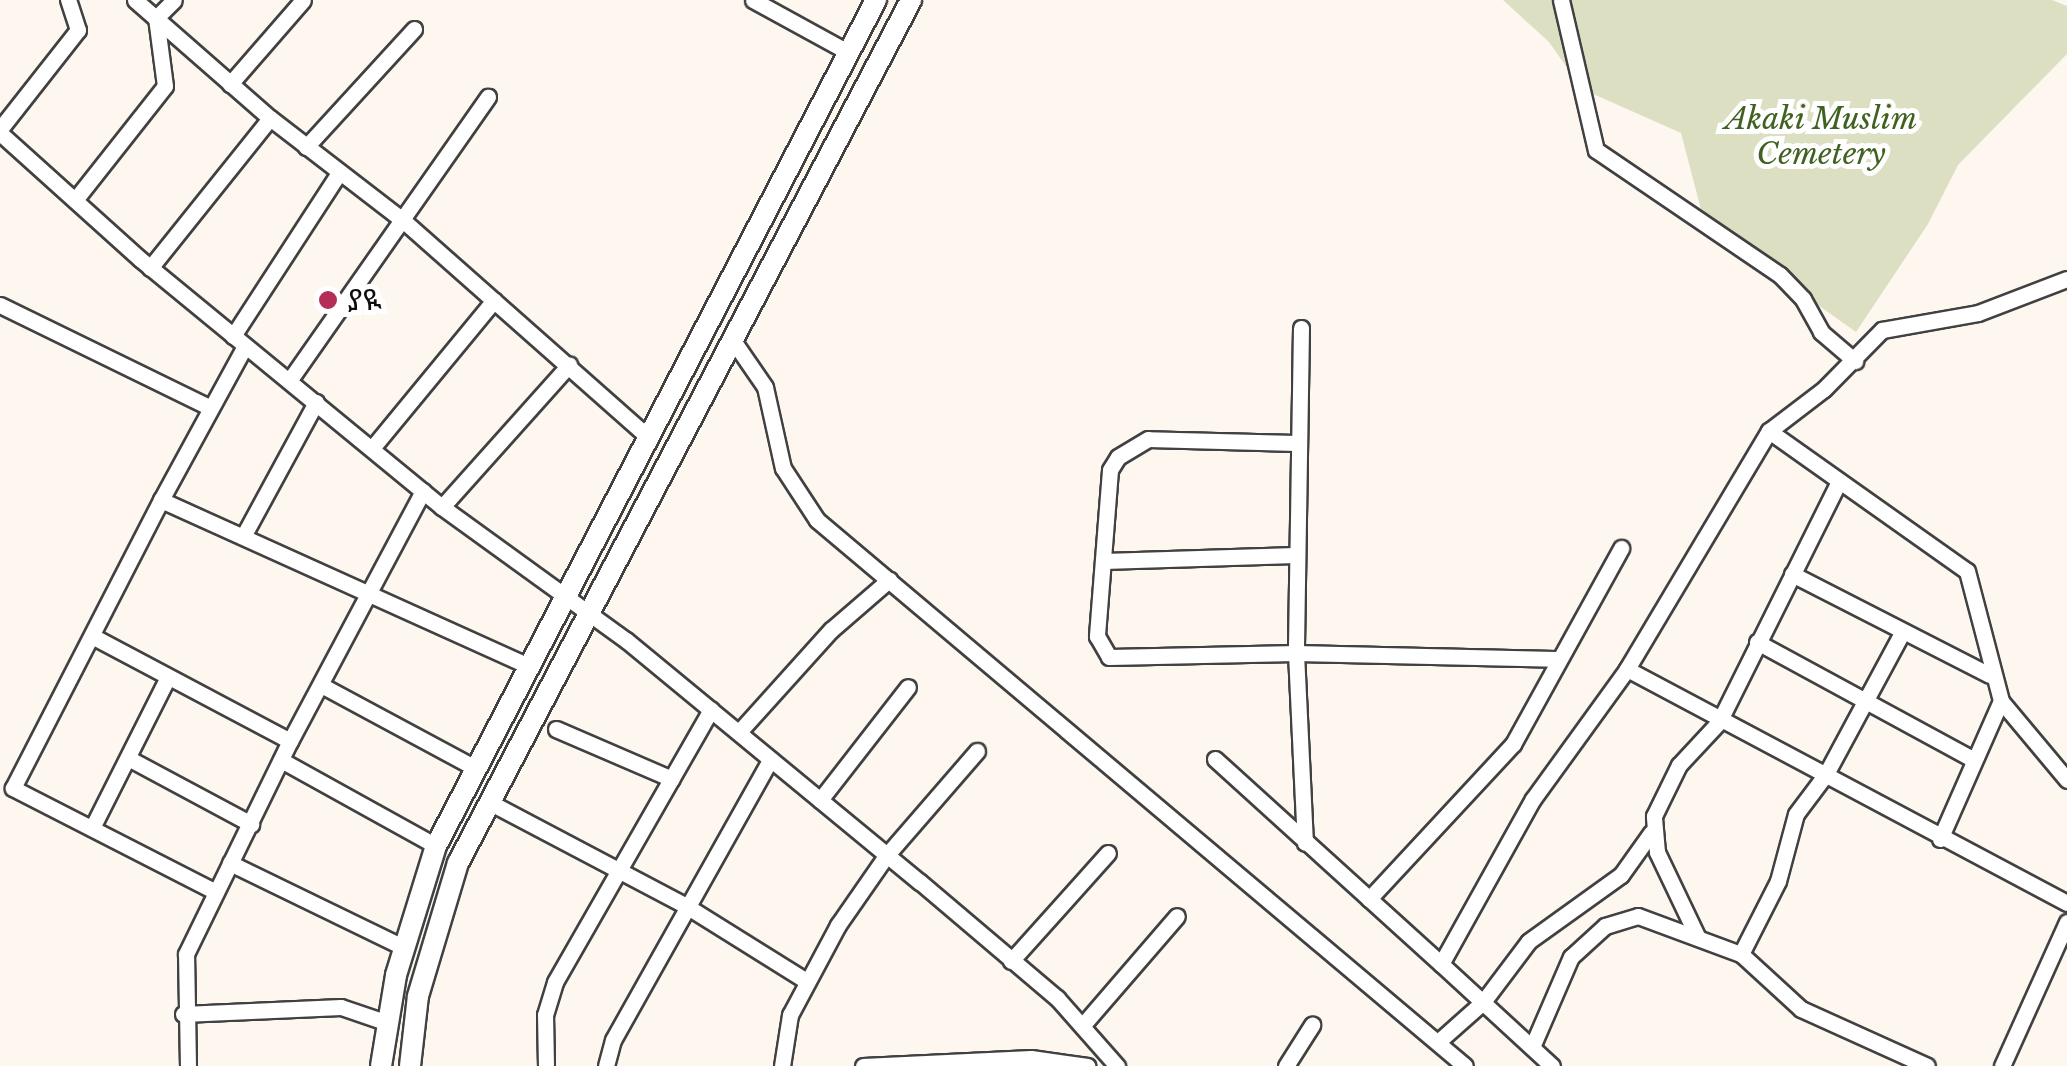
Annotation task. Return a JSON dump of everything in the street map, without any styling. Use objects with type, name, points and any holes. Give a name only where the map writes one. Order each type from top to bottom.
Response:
[{"type":"street","points":[[68,0],[78,30],[0,131],[150,268],[238,341],[442,507],[712,710],[820,800],[1011,961],[1082,1026],[1117,1066]]},
{"type":"street","points":[[135,0],[270,118],[405,222],[648,436]]},
{"type":"street","points":[[156,18],[174,0]]},
{"type":"street","points":[[230,84],[303,0]]},
{"type":"street","points":[[753,0],[848,52]]},
{"type":"street","points":[[381,1066],[405,948],[436,846],[876,0]]},
{"type":"street","points":[[410,1066],[429,958],[458,864],[912,0]]},
{"type":"street","points":[[1561,0],[1596,150],[1780,275],[1803,299],[1820,332],[1854,362]]},
{"type":"street","points":[[74,200],[165,86],[156,18]]},
{"type":"street","points":[[306,147],[414,29]]},
{"type":"street","points":[[289,381],[405,222],[488,97]]},
{"type":"street","points":[[150,268],[270,118]]},
{"type":"street","points":[[214,891],[13,788],[238,341],[338,173]]},
{"type":"street","points":[[1442,964],[1533,799],[1626,670],[1770,431],[1854,362],[1882,330],[1978,314],[2067,279]]},
{"type":"street","points":[[373,447],[494,300]]},
{"type":"street","points":[[0,305],[208,407]]},
{"type":"street","points":[[1301,328],[1296,443],[1296,653],[1305,843]]},
{"type":"street","points":[[732,340],[765,387],[783,468],[801,504],[1465,1066]]},
{"type":"street","points":[[442,507],[570,365]]},
{"type":"street","points":[[245,533],[316,402]]},
{"type":"street","points":[[1770,431],[1967,571],[1989,675],[2001,701],[2067,780]]},
{"type":"street","points":[[1296,443],[1148,439],[1129,446],[1110,470],[1096,636],[1109,658],[1296,653],[1555,660]]},
{"type":"street","points":[[1439,1041],[1483,1002],[1529,942],[1621,875],[1651,833],[1679,765],[1719,722],[1838,483]]},
{"type":"street","points":[[188,1066],[183,1014],[186,954],[280,760],[424,490]]},
{"type":"street","points":[[161,500],[245,533],[527,665]]},
{"type":"street","points":[[1369,899],[1492,770],[1621,548]]},
{"type":"street","points":[[1102,562],[1296,555]]},
{"type":"street","points":[[1792,574],[1989,675]]},
{"type":"street","points":[[738,732],[831,630],[888,580]]},
{"type":"street","points":[[1741,954],[1778,880],[1796,814],[1826,774],[1903,631]]},
{"type":"street","points":[[92,636],[290,741]]},
{"type":"street","points":[[1757,642],[1974,760]]},
{"type":"street","points":[[1626,670],[2067,904]]},
{"type":"street","points":[[92,828],[167,679]]},
{"type":"street","points":[[320,686],[475,768]]},
{"type":"street","points":[[820,800],[908,687]]},
{"type":"street","points":[[1940,839],[2001,701]]},
{"type":"street","points":[[546,1066],[544,1015],[555,982],[712,710]]},
{"type":"street","points":[[556,729],[672,778]]},
{"type":"street","points":[[782,1066],[784,1030],[805,980],[886,856],[977,751]]},
{"type":"street","points":[[128,758],[251,824]]},
{"type":"street","points":[[1215,758],[1552,1066]]},
{"type":"street","points":[[606,1066],[613,1040],[771,759]]},
{"type":"street","points":[[280,760],[436,846]]},
{"type":"street","points":[[489,802],[688,907],[805,980]]},
{"type":"street","points":[[1651,833],[1696,936]]},
{"type":"street","points":[[1011,961],[1108,853]]},
{"type":"street","points":[[230,864],[405,948]]},
{"type":"street","points":[[1082,1026],[1177,916]]},
{"type":"street","points":[[1532,1047],[1558,975],[1587,938],[1638,916],[1741,954],[1801,1009],[1926,1066]]},
{"type":"street","points":[[2002,1066],[2067,922]]},
{"type":"street","points":[[183,1014],[341,1007],[388,1024]]},
{"type":"street","points":[[1286,1066],[1312,1025]]},
{"type":"street","points":[[868,1066],[1031,1058],[1087,1066]]},
{"type":"green space","name":"Akaki Muslim Cemetery","points":[[1503,0],[2052,0],[2067,6],[2067,54],[1958,165],[1928,224],[1856,332],[1705,225],[1681,133],[1582,89],[1549,42]]},
{"type":"place","name":"ያዪ","points":[[328,300]]}]
